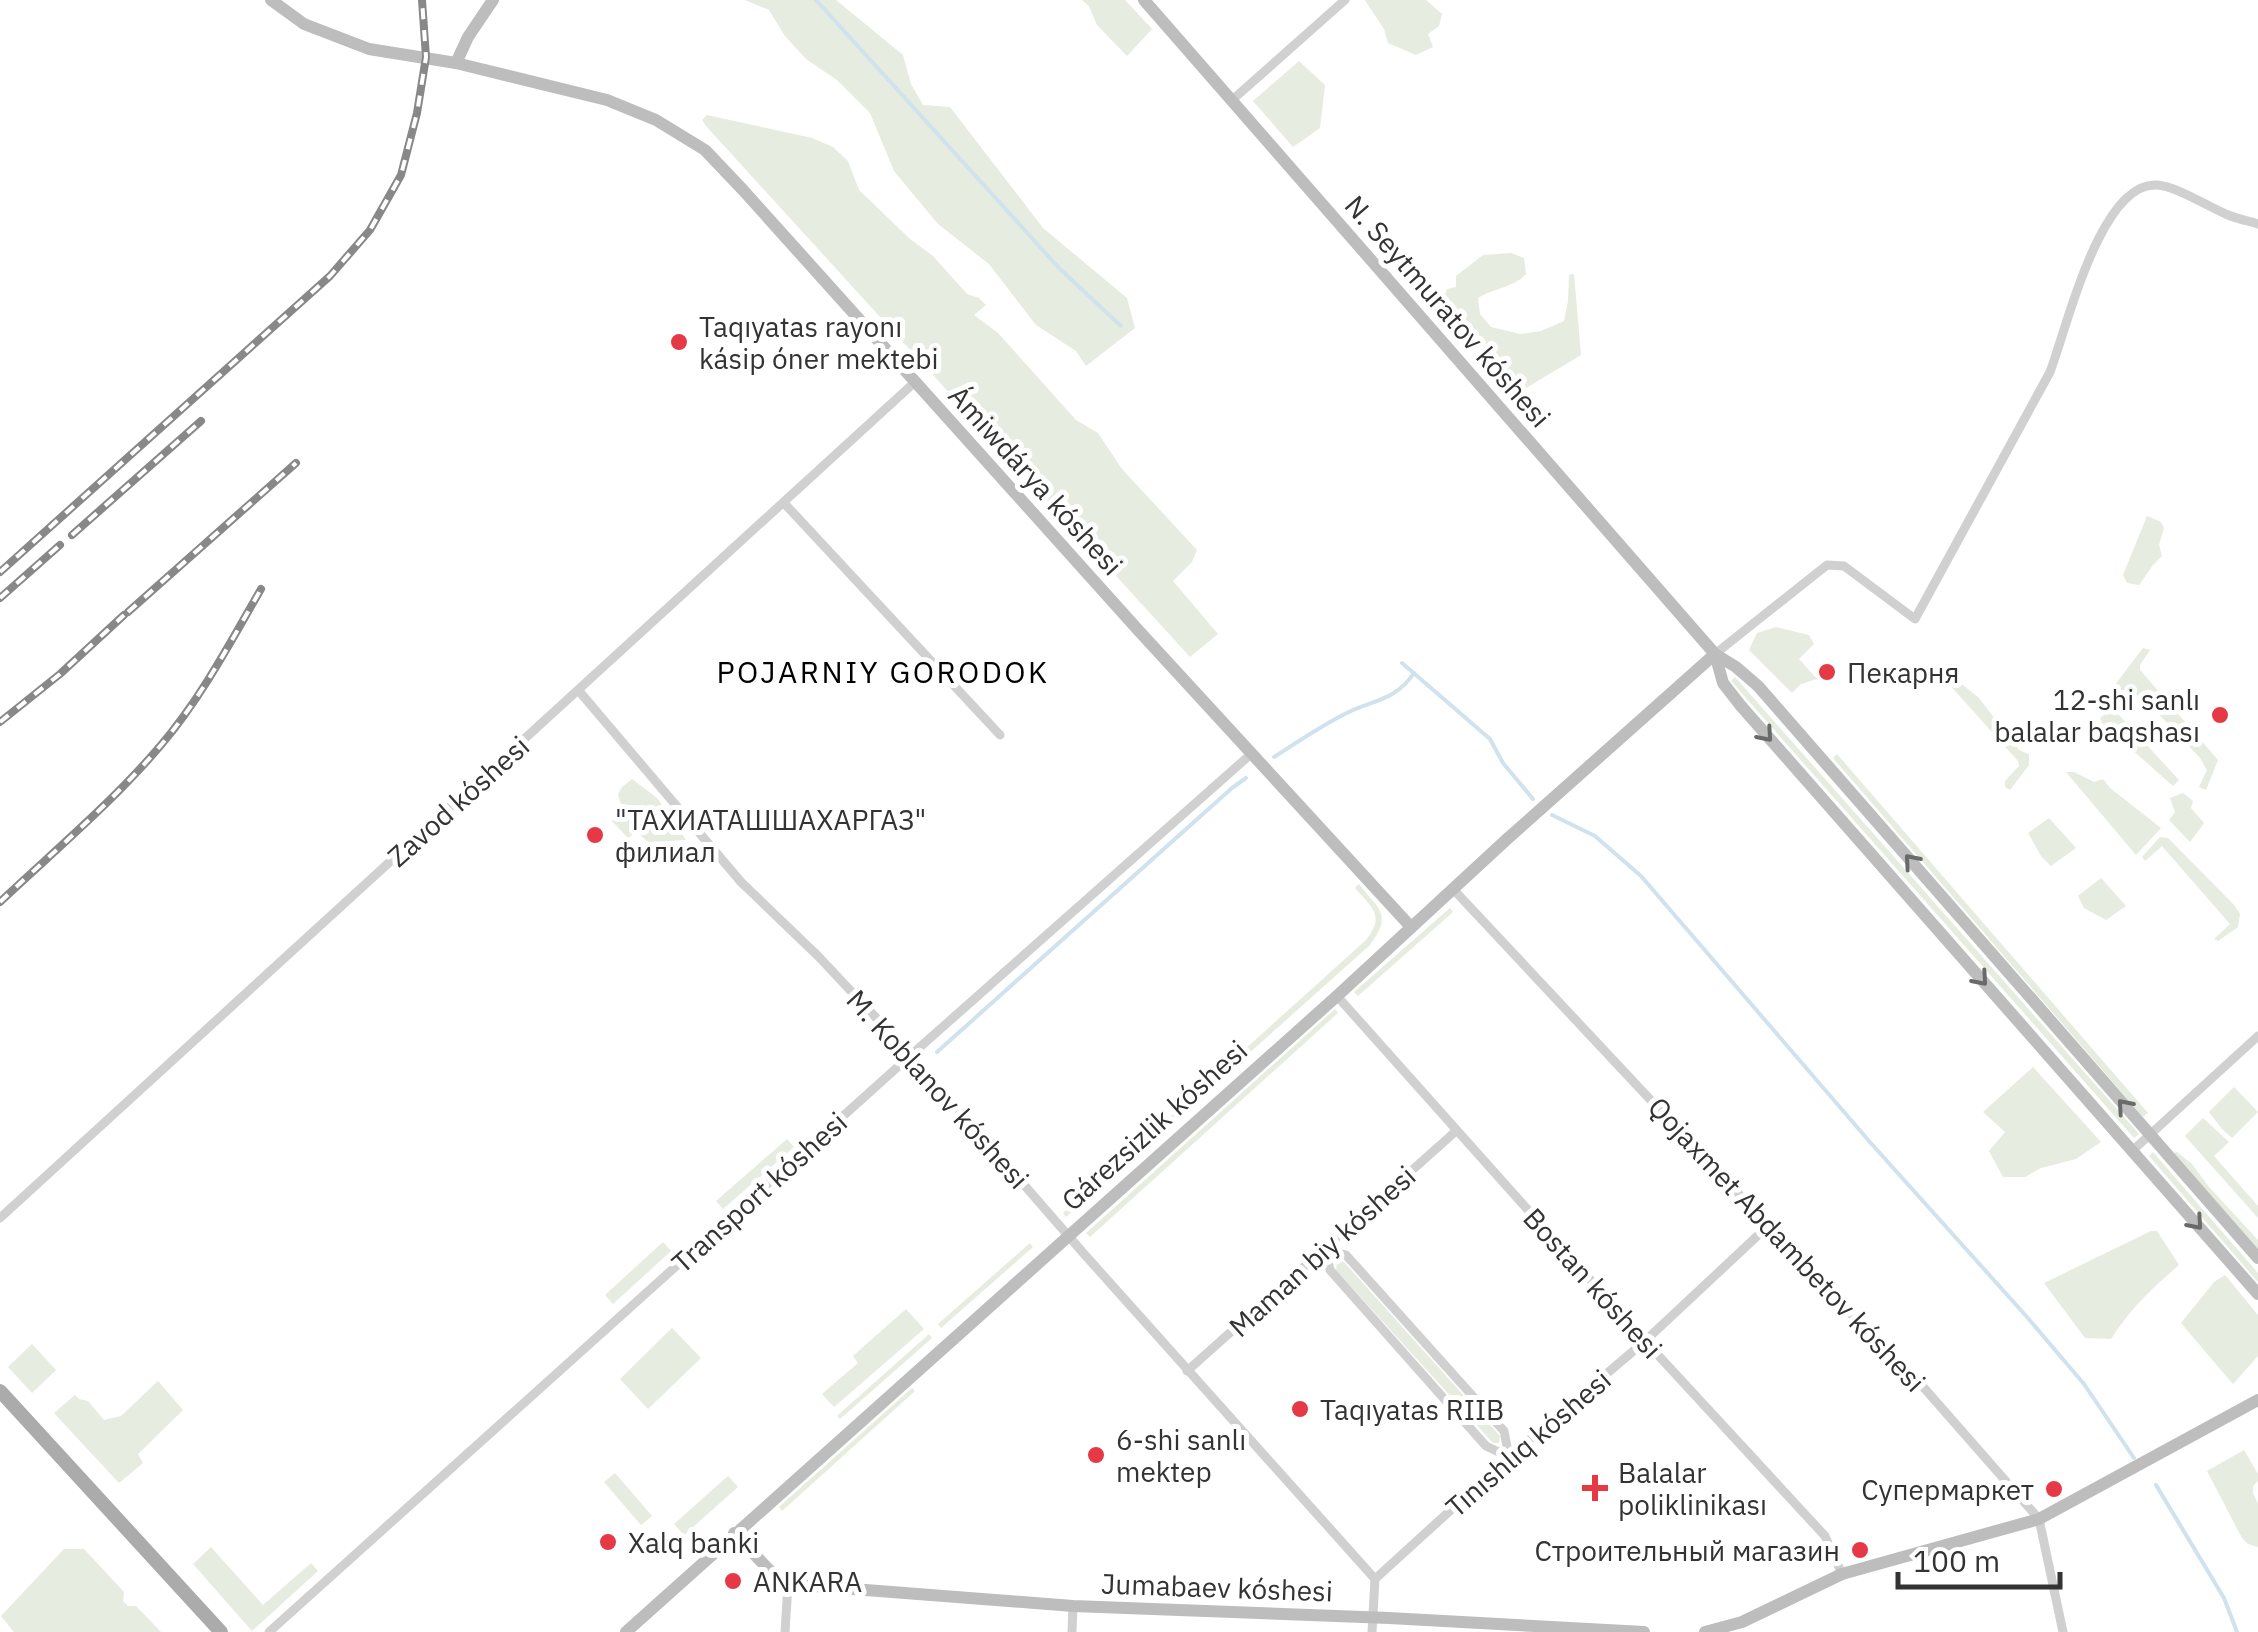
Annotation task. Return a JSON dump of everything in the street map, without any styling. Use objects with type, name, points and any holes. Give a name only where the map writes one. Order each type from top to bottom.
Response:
[{"type":"main road","points":[[0,1391],[221,1632]]},
{"type":"street","name":"Ámiwdárya kóshesi","points":[[271,0],[304,24],[343,40],[607,100],[656,120],[705,150],[1411,927]]},
{"type":"street","points":[[456,63],[493,0]]},
{"type":"street","name":"N. Seytmuratov kóshesi","points":[[1144,0],[1715,654]]},
{"type":"street","points":[[1231,101],[1344,0]]},
{"type":"street","points":[[1715,654],[1827,565],[1844,566],[1915,619],[2050,372],[2079,282],[2102,230],[2124,201],[2140,189],[2156,184],[2258,224]]},
{"type":"street","name":"Zavod kóshesi","points":[[0,1218],[915,382]]},
{"type":"street","points":[[784,503],[1000,735]]},
{"type":"street","points":[[1715,654],[1758,686],[2258,1258]]},
{"type":"street","points":[[1715,654],[1723,682],[1741,706],[2258,1294]]},
{"type":"street","name":"Gárezsizlik kóshesi","points":[[626,1632],[1715,654]]},
{"type":"street","name":"M. Koblanov kóshesi","points":[[580,690],[740,882],[818,956],[911,1054],[1187,1371],[1375,1579]]},
{"type":"street","name":"Transport kóshesi","points":[[269,1632],[1251,754]]},
{"type":"street","name":"Qojaxmet Abdambetov kóshesi","points":[[1452,889],[1925,1390],[2038,1519],[2063,1632]]},
{"type":"street","name":"Bostan kóshesi","points":[[1337,996],[1825,1536],[1842,1574]]},
{"type":"street","points":[[2132,1151],[2258,1036]]},
{"type":"street","name":"Maman biy kóshesi","points":[[1187,1371],[1456,1131]]},
{"type":"street","name":"Tınıshlıq kóshesi","points":[[1375,1579],[1645,1341],[1769,1225]]},
{"type":"street","points":[[1325,1249],[1346,1255],[1504,1431],[1510,1457],[1486,1446],[1330,1270],[1325,1249]]},
{"type":"street","points":[[1705,1632],[1742,1622],[1842,1574],[2038,1519],[2258,1400]]},
{"type":"street","points":[[734,1533],[788,1584],[785,1632]]},
{"type":"street","points":[[1373,1625],[1375,1579]]},
{"type":"street","name":"Jumabaev kóshesi","points":[[788,1584],[1373,1625],[1644,1632]]},
{"type":"street","points":[[1072,1632],[1073,1606]]},
{"type":"shaded area","points":[[745,0],[836,0],[903,55],[911,84],[923,105],[950,107],[1043,228],[1127,298],[1135,328],[1086,366],[1076,351],[1036,325],[989,264],[938,224],[894,171],[870,113],[837,80],[806,59],[769,10]]},
{"type":"shaded area","points":[[1082,0],[1125,0],[1152,29],[1127,56],[1097,25]]},
{"type":"shaded area","points":[[1365,0],[1426,0],[1442,14],[1439,26],[1428,34],[1433,47],[1416,55],[1388,43],[1384,29]]},
{"type":"shaded area","points":[[1299,61],[1325,85],[1320,128],[1293,147],[1253,101]]},
{"type":"shaded area","points":[[707,115],[812,138],[833,147],[848,161],[859,190],[933,256],[967,294],[986,305],[974,315],[998,333],[1076,420],[1098,433],[1122,469],[1197,550],[1192,562],[1173,581],[1218,634],[1190,657],[706,126],[702,120]]},
{"type":"shaded area","points":[[1511,253],[1524,258],[1526,274],[1478,298],[1480,314],[1491,327],[1520,334],[1541,331],[1564,321],[1569,275],[1574,274],[1581,355],[1521,391],[1443,301],[1447,289],[1456,287],[1456,276],[1483,255]]},
{"type":"shaded area","points":[[2147,516],[2161,522],[2164,528],[2159,545],[2162,556],[2139,585],[2127,583],[2123,575]]},
{"type":"shaded area","points":[[1776,627],[1809,635],[1814,644],[1799,659],[1817,679],[1801,684],[1792,693],[1749,650],[1757,633]]},
{"type":"shaded area","points":[[2143,648],[2150,650],[2140,670],[2218,760],[2206,790],[2199,787],[2207,770],[2200,758],[2140,694],[2118,714],[2179,780],[2173,786],[2102,723],[2100,718],[2109,711],[2108,694]]},
{"type":"shaded area","points":[[1950,675],[1978,697],[2019,750],[2029,754],[2029,765],[2010,790],[2005,781],[2019,766],[2018,761],[1947,682]]},
{"type":"shaded area","points":[[1735,677],[2139,1134],[2134,1138],[1731,681]]},
{"type":"shaded area","points":[[1837,754],[2148,1113],[2143,1117],[1833,758]]},
{"type":"shaded area","points":[[2066,772],[2094,782],[2103,779],[2161,828],[2136,855]]},
{"type":"shaded area","points":[[632,779],[657,798],[686,840],[648,842],[637,832],[628,838],[612,821],[622,808],[618,795]]},
{"type":"shaded area","points":[[2183,793],[2193,801],[2191,808],[2204,823],[2190,842],[2169,820],[2175,812],[2170,798]]},
{"type":"shaded area","points":[[2049,818],[2076,848],[2051,866],[2028,833]]},
{"type":"shaded area","points":[[2160,837],[2168,838],[2235,906],[2240,914],[2238,927],[2218,941],[2214,939],[2230,924],[2162,846],[2145,861],[2142,857]]},
{"type":"shaded area","points":[[2101,878],[2126,906],[2106,920],[2084,908],[2078,896]]},
{"type":"shaded area","points":[[1359,884],[1381,913],[1381,926],[1370,945],[1066,1217],[1063,1213],[1366,940],[1376,918],[1355,888]]},
{"type":"shaded area","points":[[1450,908],[1453,912],[1358,996],[1354,992]]},
{"type":"shaded area","points":[[1335,1009],[1338,1013],[1090,1237],[1086,1233]]},
{"type":"shaded area","points":[[2033,1067],[2101,1142],[2076,1159],[2041,1168],[2025,1177],[2003,1177],[1989,1151],[2005,1132],[1983,1112]]},
{"type":"shaded area","points":[[2234,1087],[2258,1112],[2232,1138],[2209,1112]]},
{"type":"shaded area","points":[[2203,1118],[2229,1142],[2214,1156],[2258,1206],[2258,1218],[2185,1136]]},
{"type":"shaded area","points":[[787,1139],[794,1147],[723,1209],[716,1201]]},
{"type":"shaded area","points":[[2153,1152],[2258,1273],[2258,1282],[2149,1156]]},
{"type":"shaded area","points":[[2174,1153],[2258,1240],[2258,1250]]},
{"type":"shaded area","points":[[2157,1231],[2179,1265],[2142,1299],[2111,1339],[2085,1338],[2044,1283]]},
{"type":"shaded area","points":[[663,1242],[671,1251],[613,1304],[605,1295]]},
{"type":"shaded area","points":[[1030,1243],[1033,1247],[941,1328],[938,1324]]},
{"type":"shaded area","points":[[1337,1262],[1344,1262],[1500,1436],[1499,1443],[1493,1443],[1336,1270]]},
{"type":"shaded area","points":[[2225,1275],[2258,1315],[2258,1356],[2233,1384],[2181,1323],[2214,1282]]},
{"type":"shaded area","points":[[906,1309],[924,1329],[834,1407],[822,1394],[858,1363],[853,1356]]},
{"type":"shaded area","points":[[672,1328],[701,1358],[648,1409],[620,1379]]},
{"type":"shaded area","points":[[929,1334],[932,1338],[840,1419],[837,1416]]},
{"type":"shaded area","points":[[32,1344],[56,1370],[32,1393],[8,1367]]},
{"type":"shaded area","points":[[158,1381],[183,1410],[138,1454],[143,1463],[119,1483],[54,1413],[75,1395],[88,1401],[104,1420],[121,1416]]},
{"type":"shaded area","points":[[912,1388],[915,1391],[782,1511],[779,1507]]},
{"type":"shaded area","points":[[2244,1450],[2258,1474],[2253,1493],[2258,1504],[2258,1547],[2242,1538],[2207,1471]]},
{"type":"shaded area","points":[[615,1473],[652,1516],[641,1525],[604,1482]]},
{"type":"shaded area","points":[[728,1476],[738,1487],[684,1535],[674,1524]]},
{"type":"shaded area","points":[[211,1547],[263,1605],[311,1563],[318,1571],[252,1631],[193,1564]]},
{"type":"shaded area","points":[[64,1549],[84,1549],[124,1592],[123,1601],[136,1606],[161,1632],[14,1632],[1,1616]]},
{"type":"waterway","points":[[816,0],[1059,268],[1121,326]]},
{"type":"waterway","points":[[1402,663],[1490,739],[1503,763],[1533,799]]},
{"type":"waterway","points":[[1274,757],[1341,716],[1389,696],[1414,673]]},
{"type":"waterway","points":[[937,1052],[1246,778]]},
{"type":"waterway","points":[[1552,815],[1595,836],[1641,876],[2084,1384],[2134,1458]]},
{"type":"waterway","points":[[2156,1485],[2224,1598],[2237,1632]]},
{"type":"railway","points":[[0,572],[330,276],[370,230],[401,175],[417,113],[426,57],[422,0]]},
{"type":"railway","points":[[72,535],[201,421]]},
{"type":"railway","points":[[128,612],[296,463]]},
{"type":"railway","points":[[0,598],[60,545]]},
{"type":"railway","points":[[0,902],[103,806],[161,745],[202,689],[261,589]]},
{"type":"railway","points":[[0,722],[124,615]]},
{"type":"place","name":"Taqıyatas rayonı kásip óner mektebi","points":[[679,342]]},
{"type":"place","name":"Пекарня","points":[[1827,672]]},
{"type":"place","name":"12-shi sanlı balalar baqshası","points":[[2220,715]]},
{"type":"place","name":"\"ТАХИАТАШШАХАРГАЗ\" филиал","points":[[595,835]]},
{"type":"place","name":"Taqıyatas RIIB","points":[[1300,1409]]},
{"type":"place","name":"6-shi sanlı mektep","points":[[1096,1455]]},
{"type":"place","name":"Balalar poliklinikası","points":[[1595,1488]]},
{"type":"place","name":"Супермаркет","points":[[2054,1489]]},
{"type":"place","name":"Xalq banki","points":[[608,1542]]},
{"type":"place","name":"Строительный магазин","points":[[1860,1550]]},
{"type":"place","name":"ANKARA","points":[[733,1581]]},
{"type":"district","name":"POJARNIY GORODOK","points":[[883,671]]}]
